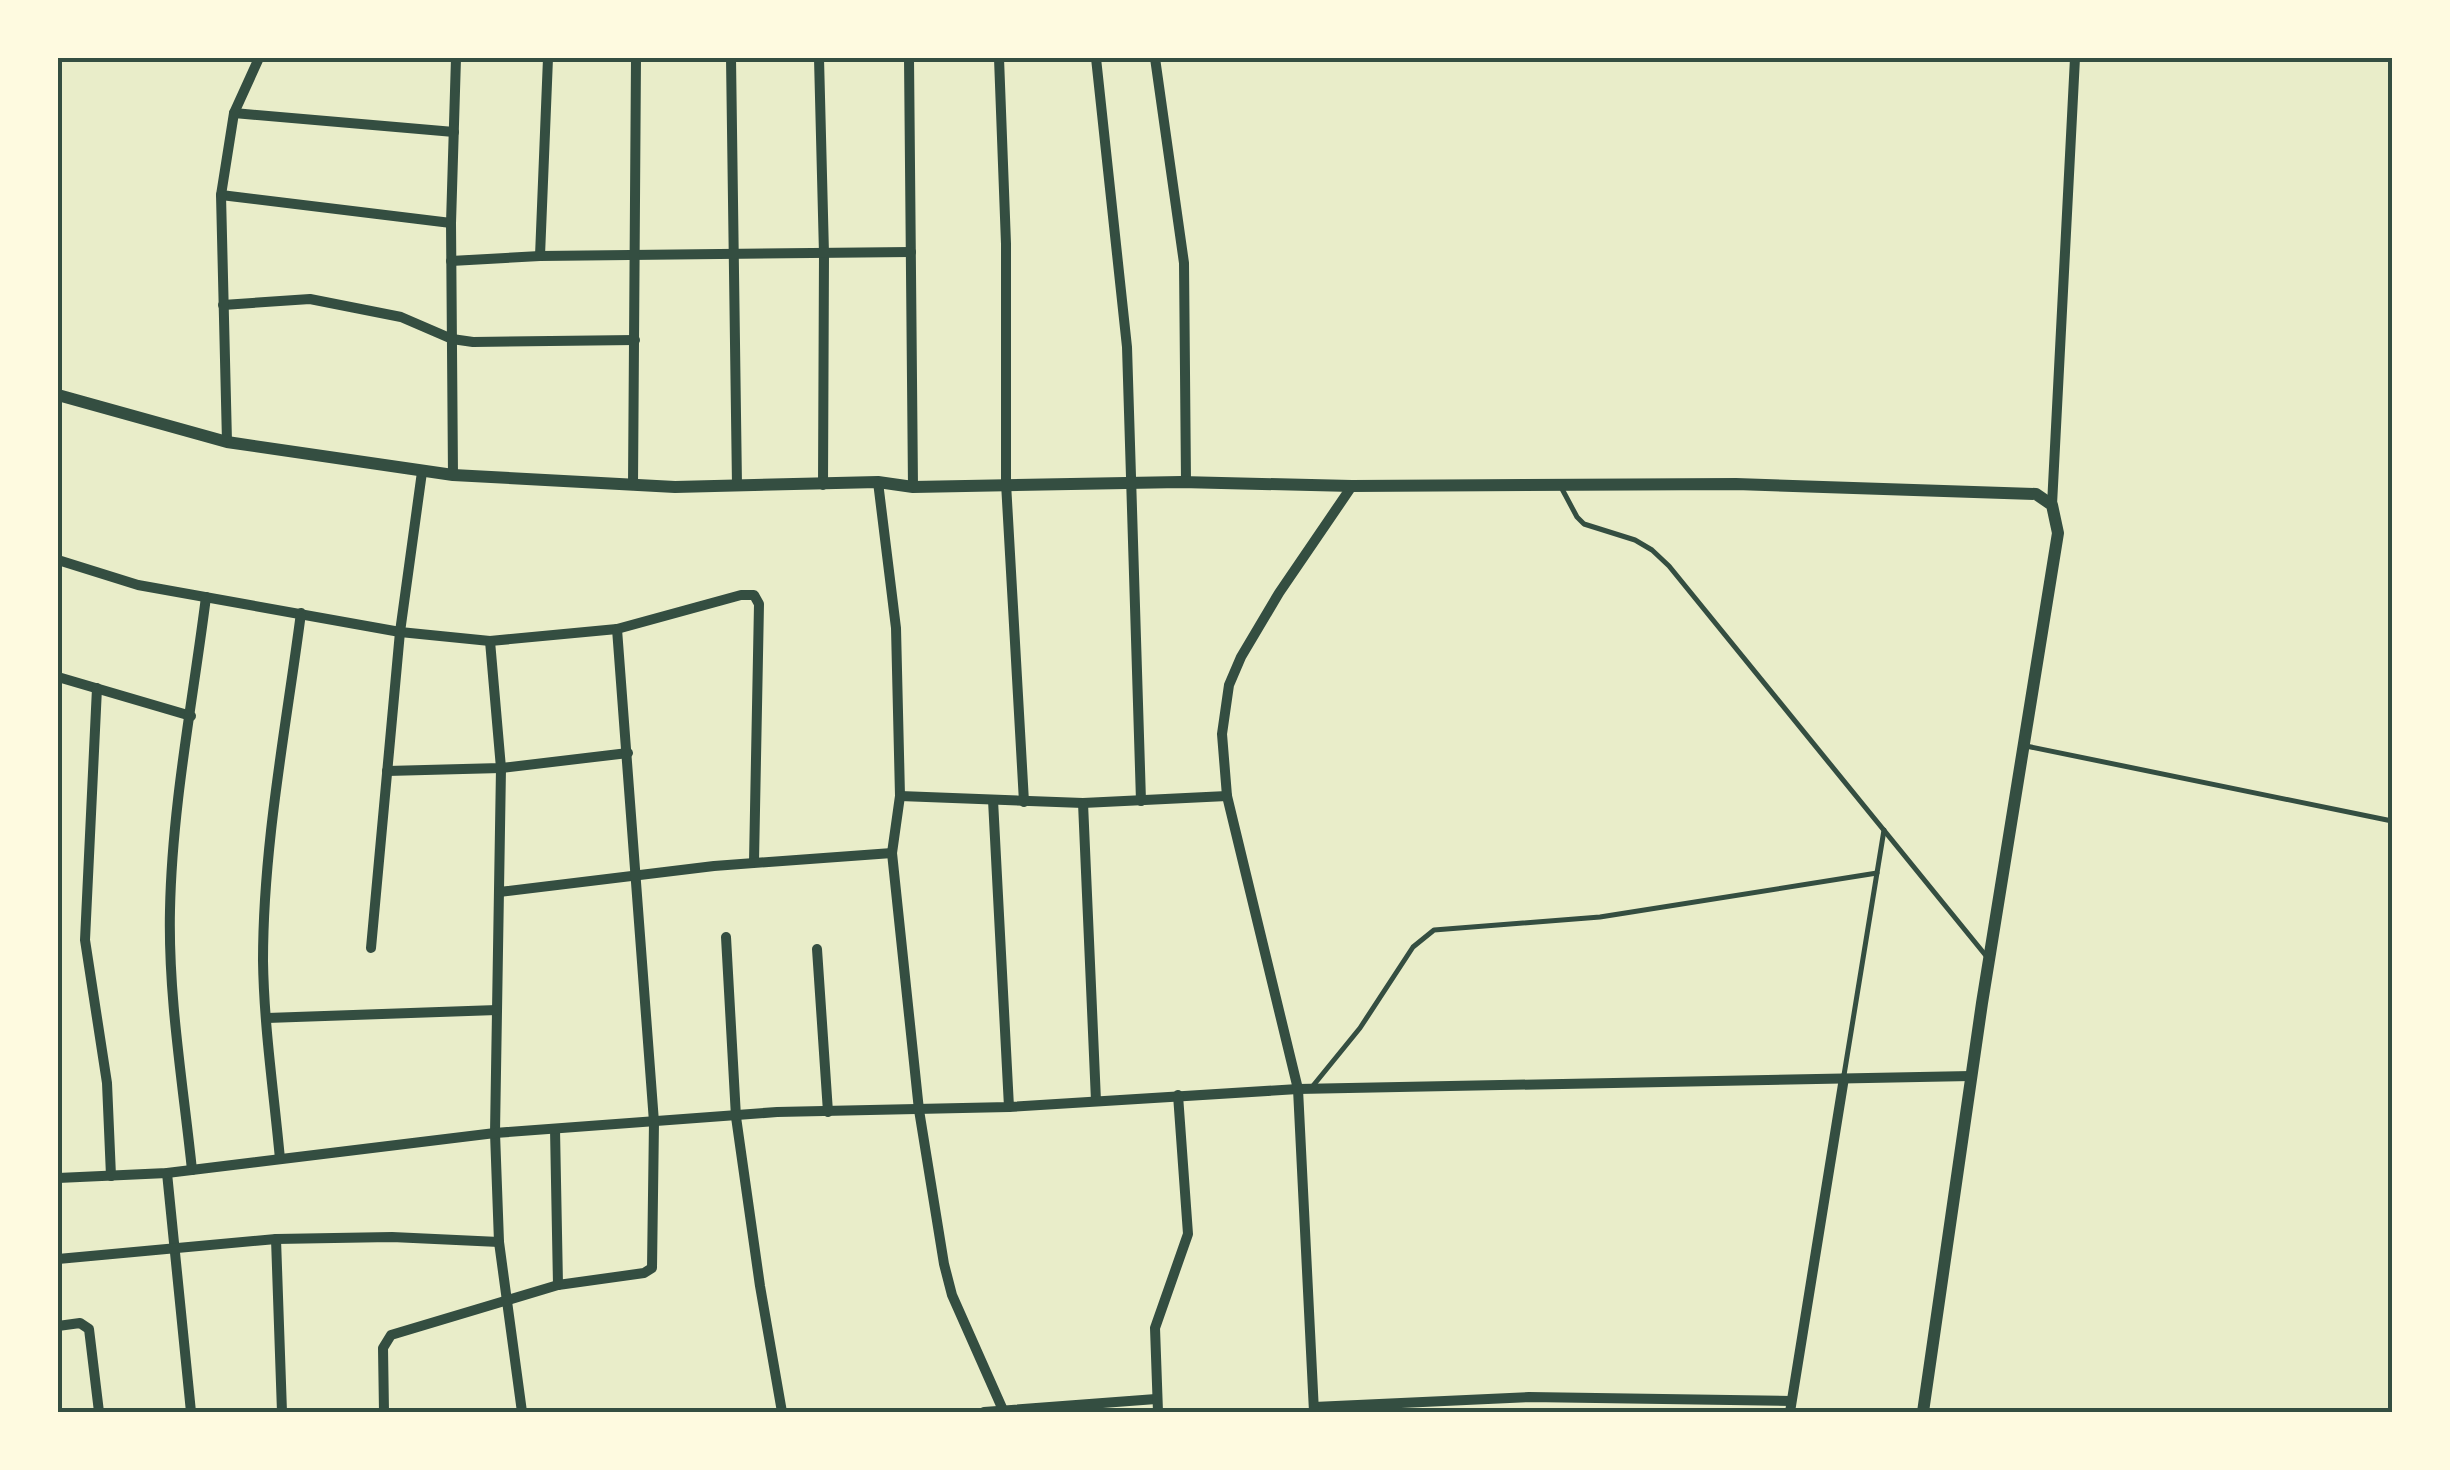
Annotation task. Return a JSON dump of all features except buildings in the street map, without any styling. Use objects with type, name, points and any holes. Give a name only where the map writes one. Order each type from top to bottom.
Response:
[{"type":"street","points":[[228,442],[220,195],[234,113],[259,58]]},
{"type":"street","points":[[452,476],[451,261],[456,58]]},
{"type":"street","points":[[540,256],[548,58]]},
{"type":"street","points":[[634,485],[636,58]]},
{"type":"street","points":[[730,58],[738,486]]},
{"type":"street","points":[[819,58],[824,254],[823,485]]},
{"type":"street","points":[[910,58],[913,487]]},
{"type":"street","points":[[999,58],[1006,244],[1006,483],[1024,802]]},
{"type":"street","points":[[1096,58],[1127,347],[1141,801]]},
{"type":"street","points":[[1155,58],[1184,263],[1186,482]]},
{"type":"street","points":[[1922,1412],[1988,959],[2058,532],[2052,505],[2075,58]]},
{"type":"street","points":[[234,113],[454,132]]},
{"type":"street","points":[[220,195],[452,224]]},
{"type":"street","points":[[451,261],[540,256],[910,252]]},
{"type":"street","points":[[222,305],[310,299],[401,317],[452,338],[474,342],[636,340]]},
{"type":"street","points":[[58,395],[228,442],[452,476],[738,486],[878,482],[913,487],[1133,482],[1352,486],[1736,484],[2026,492],[2052,505]]},
{"type":"street","points":[[372,948],[400,632],[422,472]]},
{"type":"street","points":[[878,482],[896,628],[900,796],[892,853],[918,1110],[952,1295],[1004,1410]]},
{"type":"street","points":[[1352,486],[1258,626],[1229,685],[1222,734],[1226,796],[1298,1089],[1314,1410],[1581,1396],[1791,1407],[1844,1078]]},
{"type":"street","points":[[58,560],[138,585],[400,632],[490,641],[617,628],[754,595],[758,599],[754,862]]},
{"type":"street","points":[[192,1170],[170,956],[172,862],[206,597]]},
{"type":"street","points":[[280,1159],[264,961],[268,865],[301,613]]},
{"type":"street","points":[[384,1412],[382,1348],[388,1338],[558,1285],[644,1273],[652,1268],[654,1122],[617,628]]},
{"type":"street","points":[[490,641],[501,768],[495,1133],[499,1242],[522,1412]]},
{"type":"street","points":[[58,677],[191,716]]},
{"type":"street","points":[[97,688],[85,940],[108,1084],[111,1176]]},
{"type":"street","points":[[387,771],[501,768],[628,753]]},
{"type":"street","points":[[900,796],[1084,803],[1226,796]]},
{"type":"street","points":[[993,800],[1009,1107]]},
{"type":"street","points":[[1084,803],[1096,1101]]},
{"type":"street","points":[[499,892],[754,862],[892,853]]},
{"type":"street","points":[[726,937],[736,1117],[782,1412]]},
{"type":"street","points":[[817,949],[828,1112]]},
{"type":"street","points":[[268,1018],[497,1010]]},
{"type":"street","points":[[58,1178],[168,1173],[495,1133],[828,1112],[1009,1107],[1298,1089],[1971,1076]]},
{"type":"street","points":[[1158,1412],[1155,1328],[1188,1234],[1178,1095]]},
{"type":"street","points":[[554,1129],[558,1285]]},
{"type":"street","points":[[168,1173],[191,1412]]},
{"type":"street","points":[[58,1259],[276,1240],[392,1236],[499,1242]]},
{"type":"street","points":[[276,1240],[282,1412]]},
{"type":"street","points":[[58,1326],[80,1324],[89,1329],[98,1412]]},
{"type":"street","points":[[984,1412],[1156,1399]]},
{"type":"lane","points":[[1560,485],[1584,524],[1635,540],[1669,566],[1988,959]]},
{"type":"lane","points":[[2023,746],[2392,821]]},
{"type":"lane","points":[[1844,1078],[1884,830]]},
{"type":"lane","points":[[1310,1089],[1360,1028],[1413,947],[1434,930],[1600,917],[1877,873]]}]
